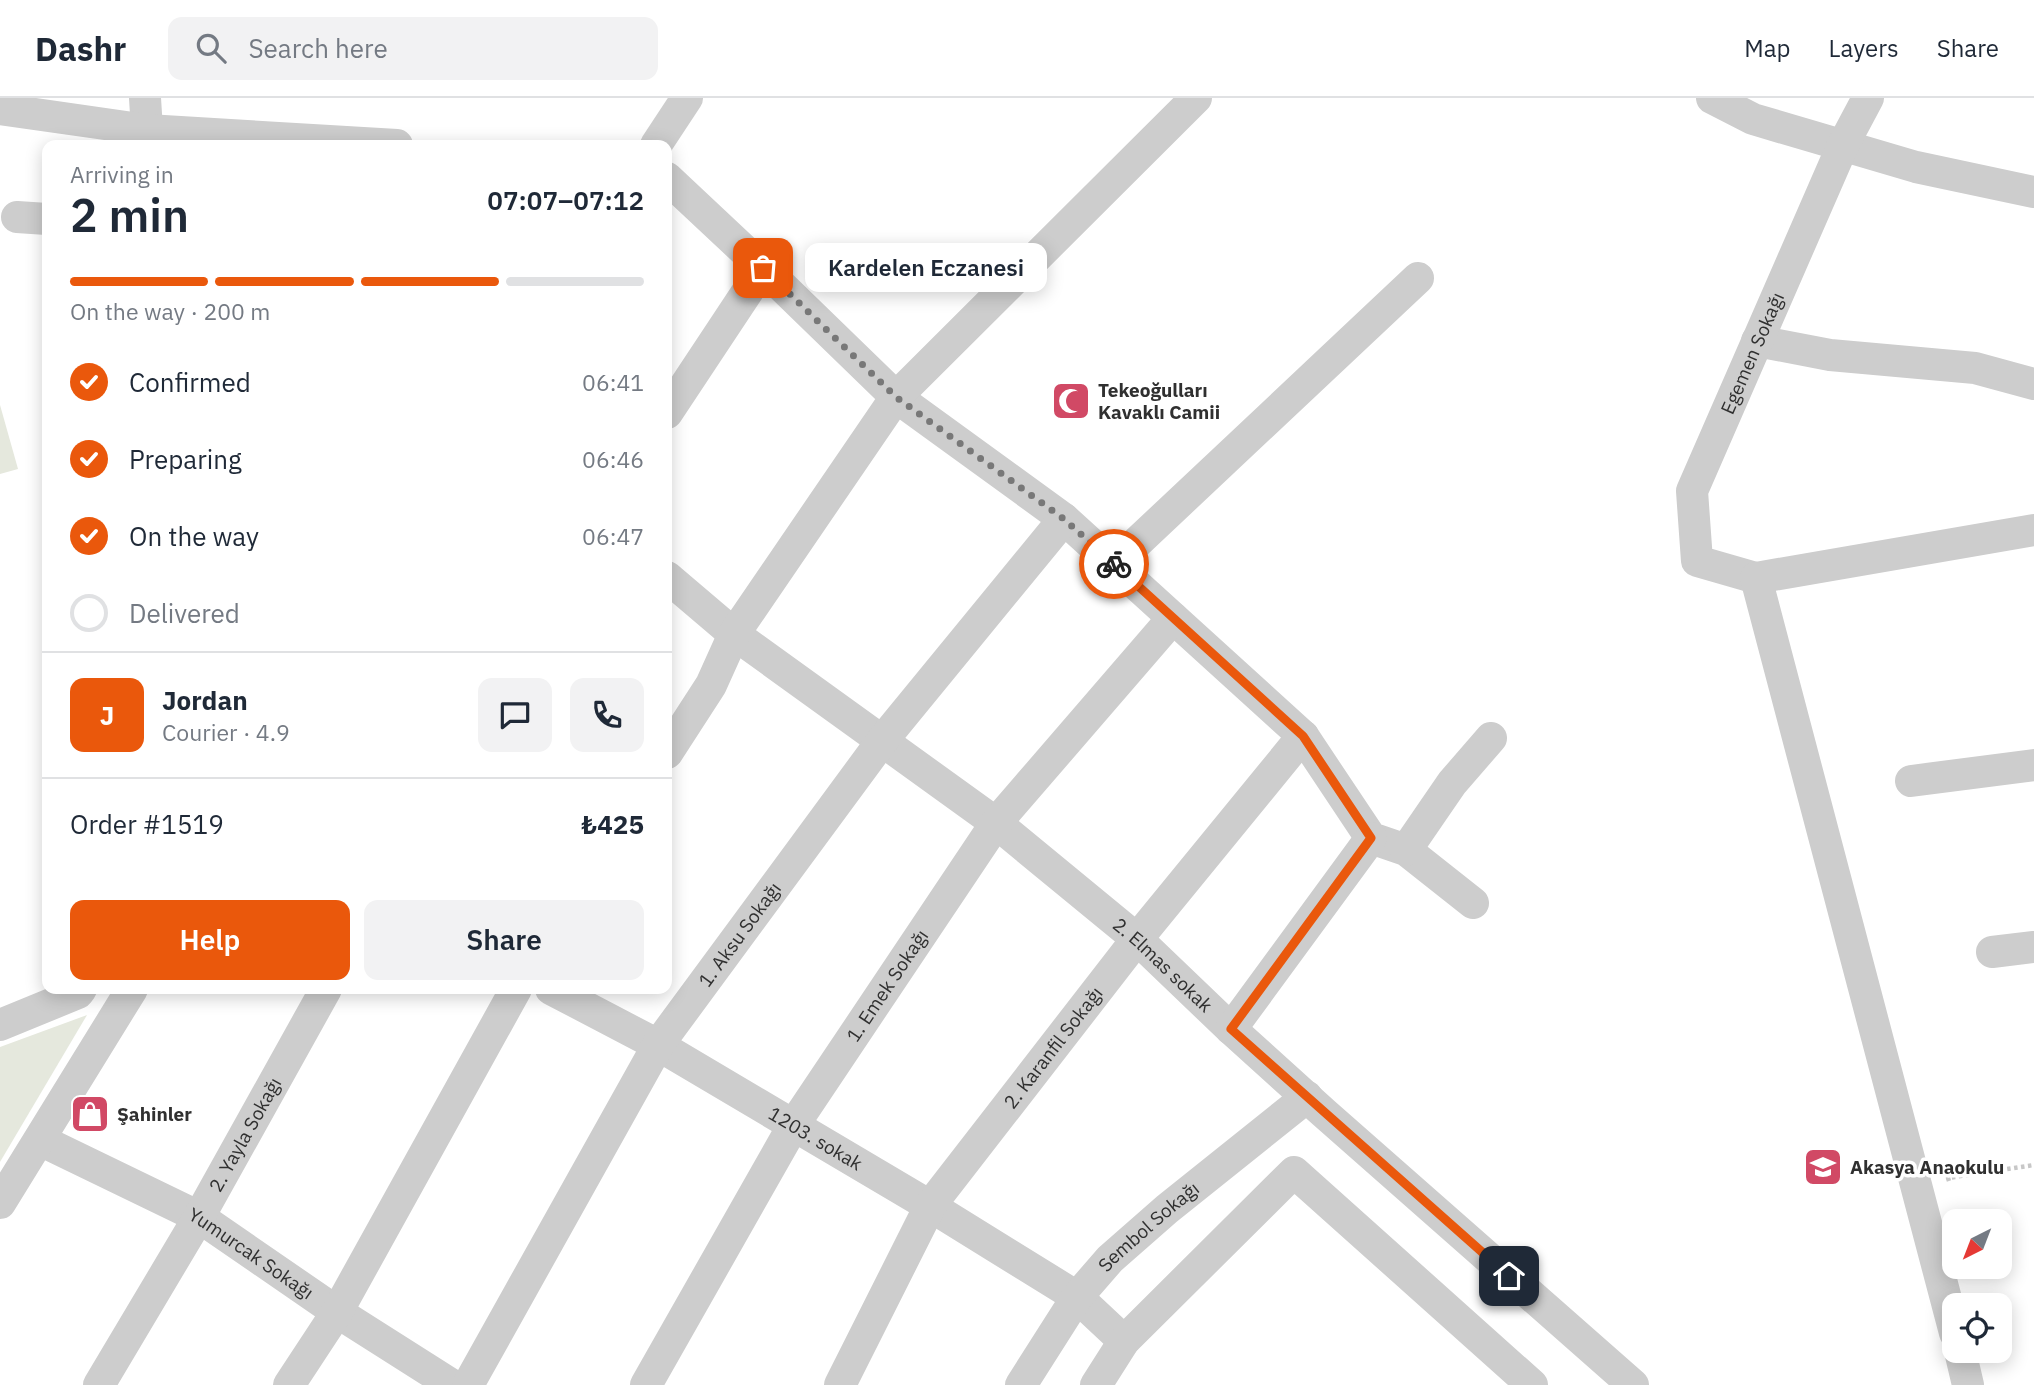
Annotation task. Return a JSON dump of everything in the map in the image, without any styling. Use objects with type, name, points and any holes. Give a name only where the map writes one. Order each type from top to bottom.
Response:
[{"type":"street","points":[[145,98],[147,130]]},
{"type":"street","points":[[659,140],[687,98]]},
{"type":"street","points":[[672,745],[711,685],[734,634],[896,397],[1196,98]]},
{"type":"street","points":[[1712,98],[1753,119],[1916,167],[2034,192]]},
{"type":"street","name":"Egemen Sokağı","points":[[1756,578],[1697,561],[1692,491],[1843,145],[1868,98]]},
{"type":"street","points":[[0,109],[88,133],[147,130],[314,140]]},
{"type":"street","points":[[672,183],[896,397],[1064,519],[1303,736],[1371,838],[1406,850],[1473,903]]},
{"type":"street","points":[[672,405],[763,268]]},
{"type":"street","points":[[1114,564],[1418,278]]},
{"type":"street","points":[[1758,341],[1830,355],[1975,368],[2034,384]]},
{"type":"street","name":"1. Aksu Sokağı","points":[[468,1385],[658,1045],[882,741],[1064,519]]},
{"type":"street","points":[[1944,1293],[1756,578],[2034,530]]},
{"type":"street","name":"2. Elmas sokak","points":[[672,581],[734,634],[996,823],[1137,939],[1231,1029],[1633,1385]]},
{"type":"street","name":"1. Emek Sokağı","points":[[646,1385],[793,1126],[996,823],[1173,618]]},
{"type":"street","name":"2. Karanfil Sokağı","points":[[840,1385],[930,1206],[1137,939],[1303,736]]},
{"type":"street","points":[[1406,850],[1446,790],[1491,737]]},
{"type":"street","points":[[1911,781],[2034,765]]},
{"type":"street","points":[[1231,1029],[1371,838]]},
{"type":"street","points":[[1992,952],[2034,947]]},
{"type":"street","points":[[0,1025],[76,994]]},
{"type":"street","points":[[0,1203],[129,994]]},
{"type":"street","name":"2. Yayla Sokağı","points":[[99,1385],[199,1217],[323,994]]},
{"type":"street","points":[[289,1385],[337,1312],[513,994]]},
{"type":"street","name":"1203. sokak","points":[[561,994],[658,1045],[930,1206],[1077,1297],[1124,1341]]},
{"type":"street","name":"Sembol Sokağı","points":[[1021,1385],[1077,1297],[1110,1259],[1167,1209],[1307,1097]]},
{"type":"street","name":"Yumurcak Sokağı","points":[[40,1140],[199,1217],[337,1312],[452,1385]]},
{"type":"street","points":[[1096,1385],[1124,1341],[1294,1172],[1521,1382]]},
{"type":"street","points":[[1962,1363],[1968,1385]]},
{"type":"path","points":[[1951,1189],[1948,1178],[2034,1165]]},
{"type":"shaded area","points":[[0,405],[18,469],[0,474]]},
{"type":"shaded area","points":[[87,1015],[0,1162],[0,1047]]},
{"type":"way so far","points":[[763,268],[896,397],[1064,519],[1114,564]]},
{"type":"place","name":"Kardelen Eczanesi","points":[[763,268]]},
{"type":"place","name":"Tekeoğulları Kavaklı Camii","points":[[1071,401]]},
{"type":"place","name":"Şahinler","points":[[90,1114]]},
{"type":"place","name":"Akasya Anaokulu","points":[[1823,1167]]},
{"type":"route","points":[[1114,564],[1303,736],[1371,838],[1231,1029],[1509,1276]]}]
